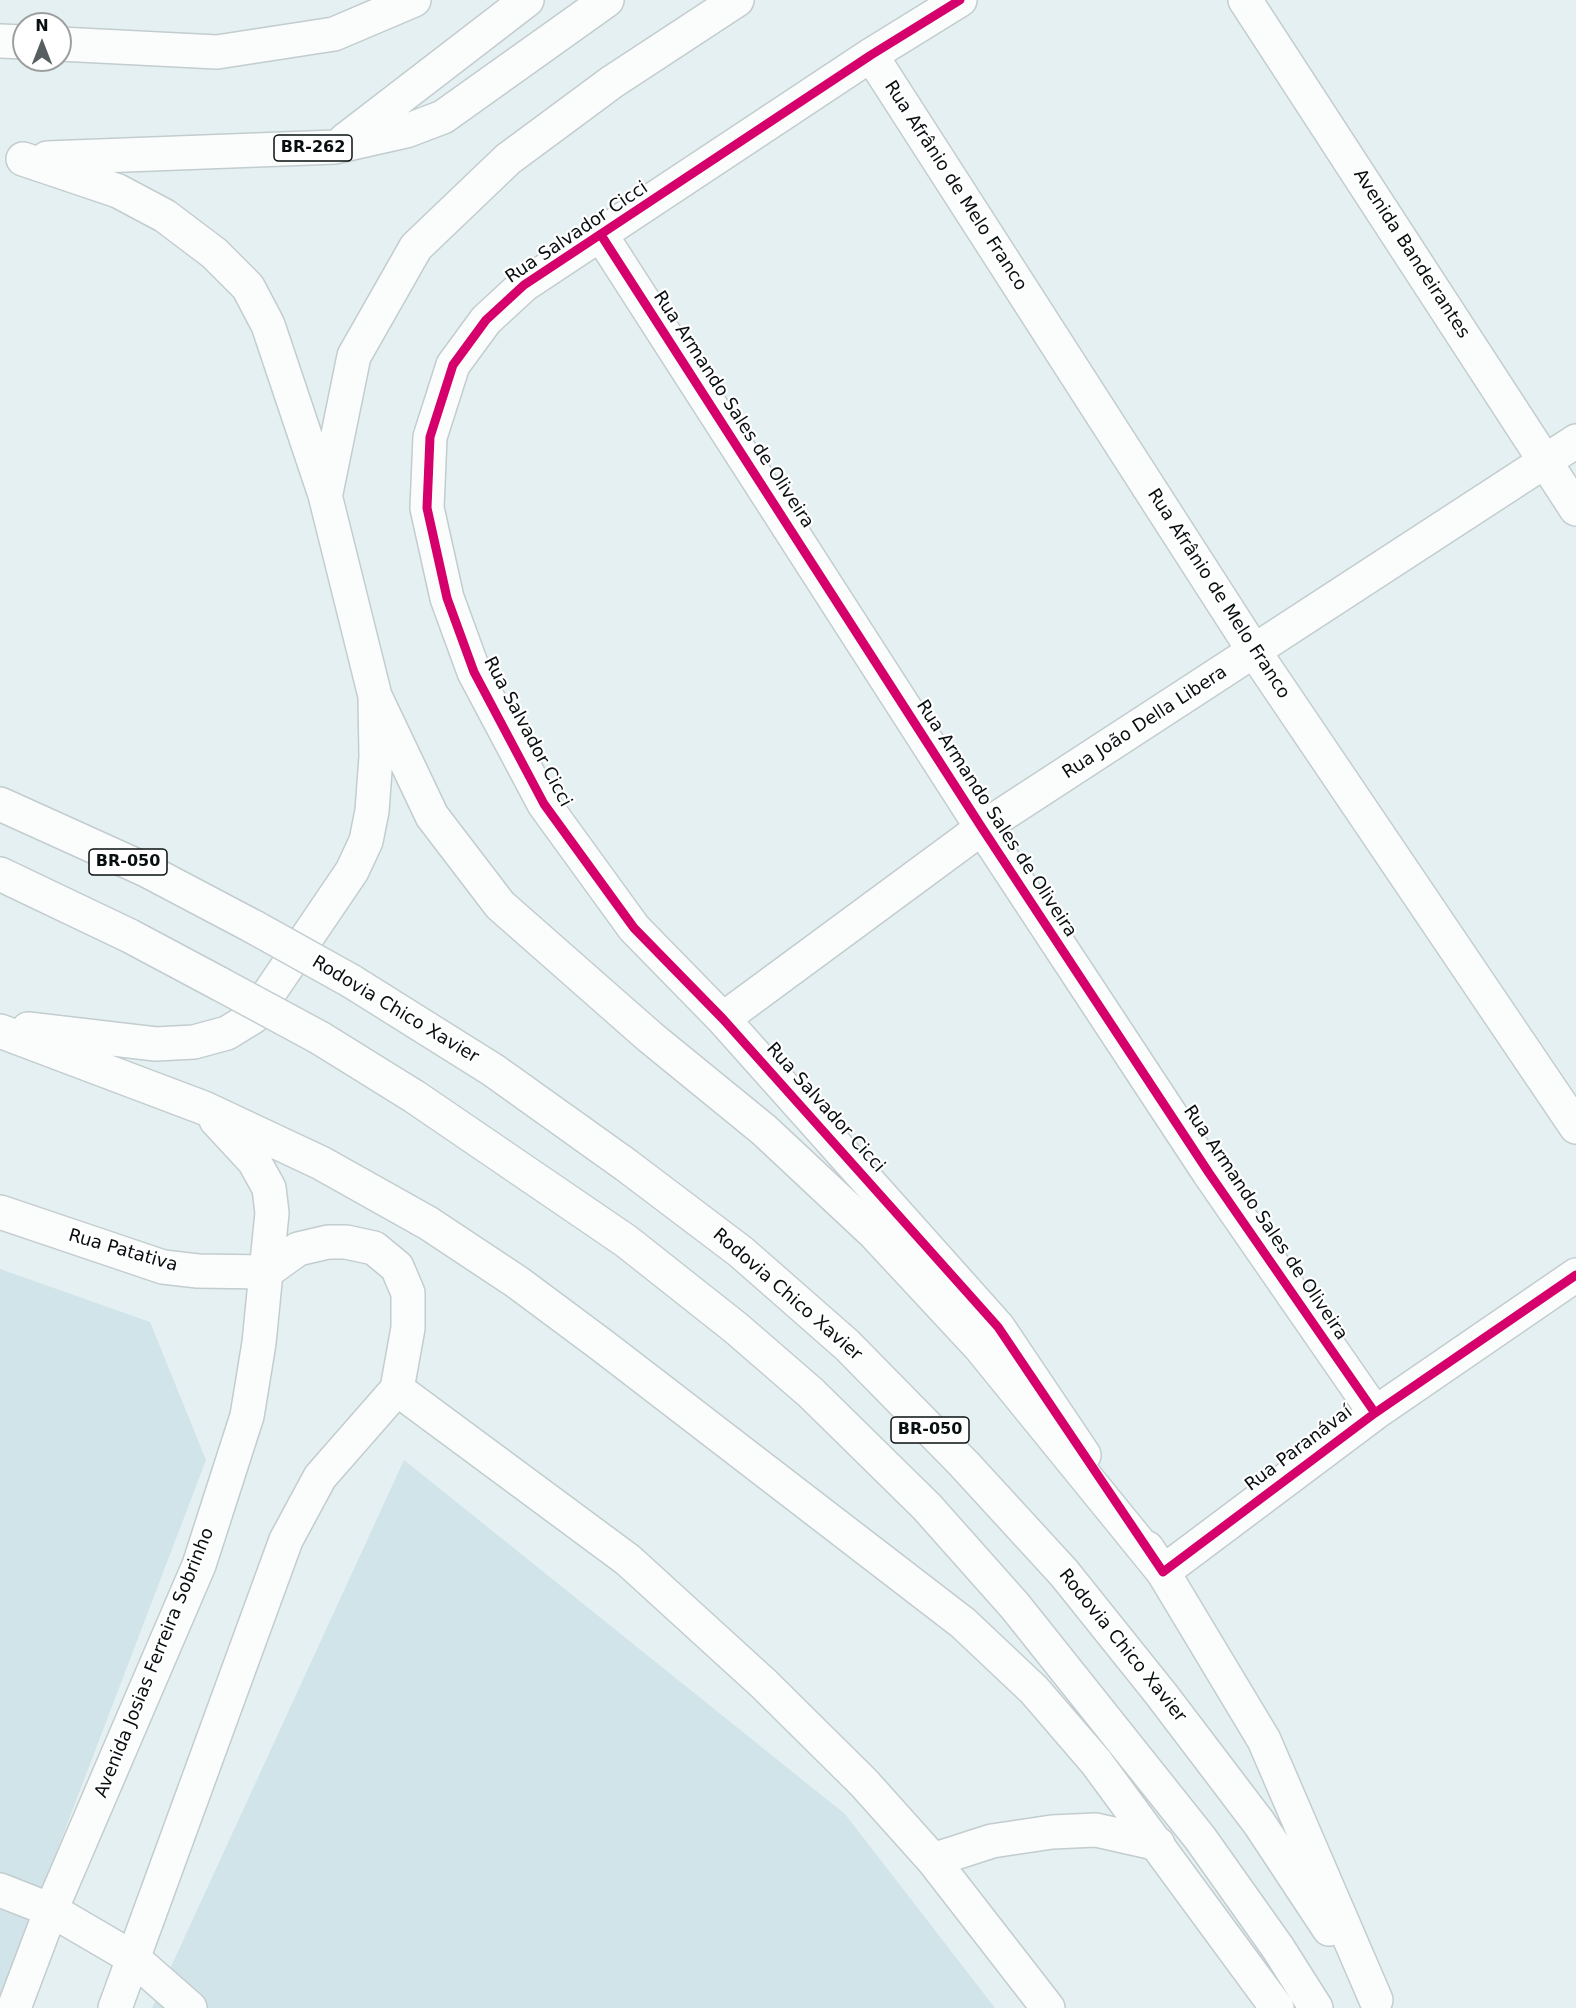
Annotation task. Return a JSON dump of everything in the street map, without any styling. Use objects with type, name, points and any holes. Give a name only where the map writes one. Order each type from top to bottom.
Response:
[{"type":"main road","points":[[72,45],[217,52],[334,34],[414,0]]},
{"type":"main road","points":[[335,147],[527,0]]},
{"type":"main road","name":"BR-262","points":[[11,159],[335,147],[406,131],[443,117],[607,0]]},
{"type":"main road","points":[[326,495],[354,356],[416,247],[508,159],[612,82],[737,0]]},
{"type":"main road","name":"Rua Salvador Cicci","points":[[960,0],[871,55],[524,285],[486,320],[453,365],[430,437],[427,508],[447,598],[474,672],[544,804],[634,928],[723,1019],[998,1327],[1163,1572]]},
{"type":"main road","name":"Avenida Bandeirantes","points":[[1245,0],[1576,509]]},
{"type":"main road","name":"Rua Afrânio de Melo Franco","points":[[871,55],[1254,651],[1576,1127]]},
{"type":"main road","points":[[11,159],[118,190],[165,216],[214,253],[248,286],[268,325],[326,495],[375,696],[432,816],[500,904],[650,1037],[764,1130],[874,1233],[980,1347],[1163,1572],[1264,1740],[1378,2004]]},
{"type":"main road","name":"Rua Armando Sales de Oliveira","points":[[601,235],[982,828],[1209,1173],[1375,1413]]},
{"type":"main road","name":"Rua João Della Libera","points":[[723,1019],[982,828],[1576,441]]},
{"type":"main road","points":[[0,1029],[118,1037],[156,1044],[194,1042],[227,1033],[253,1017],[352,871],[366,841],[372,812],[376,757],[375,696]]},
{"type":"main road","name":"Rodovia Chico Xavier","points":[[0,804],[135,865],[351,981],[493,1070],[626,1165],[741,1252],[847,1345],[964,1464],[1064,1573],[1161,1694],[1259,1823],[1378,2004]]},
{"type":"main road","name":"BR-050","points":[[0,874],[130,936],[321,1038],[433,1109],[626,1241],[736,1328],[811,1393],[927,1508],[1015,1606],[1200,1838],[1278,1948],[1316,2008]]},
{"type":"main road","points":[[0,1029],[204,1108],[321,1163],[428,1223],[517,1282],[963,1623],[1034,1690],[1096,1762],[1277,2008]]},
{"type":"main road","name":"Avenida Josias Ferreira Sobrinho","points":[[14,2008],[51,1910],[199,1565],[247,1416],[272,1213],[269,1188],[254,1161],[204,1108]]},
{"type":"main road","name":"Rua Patativa","points":[[0,1212],[164,1267],[198,1271],[266,1272]]},
{"type":"main road","points":[[115,2008],[286,1540],[321,1477],[397,1389],[408,1328],[408,1293],[397,1267],[375,1248],[336,1241],[298,1249],[266,1272]]},
{"type":"main road","name":"Rua Paranávaí","points":[[1163,1572],[1375,1413],[1576,1275]]},
{"type":"main road","points":[[397,1389],[628,1560],[764,1684],[864,1783],[933,1860],[1047,2008]]},
{"type":"main road","points":[[933,1860],[992,1842],[1052,1832],[1096,1830],[1158,1844]]},
{"type":"main road","points":[[0,1890],[51,1910],[133,1958],[190,2008]]},
{"type":"shaded area","points":[[0,1269],[150,1322],[206,1460],[0,2000]]},
{"type":"shaded area","points":[[404,1460],[845,1814],[995,2008],[152,2008]]},
{"type":"cycle path","points":[[960,0],[871,55],[524,285],[486,320],[453,365],[430,437],[427,508],[447,598],[474,672],[544,804],[634,928],[723,1019],[998,1327],[1163,1572],[1375,1413],[1576,1275]]},
{"type":"cycle path","points":[[601,235],[982,828],[1209,1173],[1375,1413]]}]
